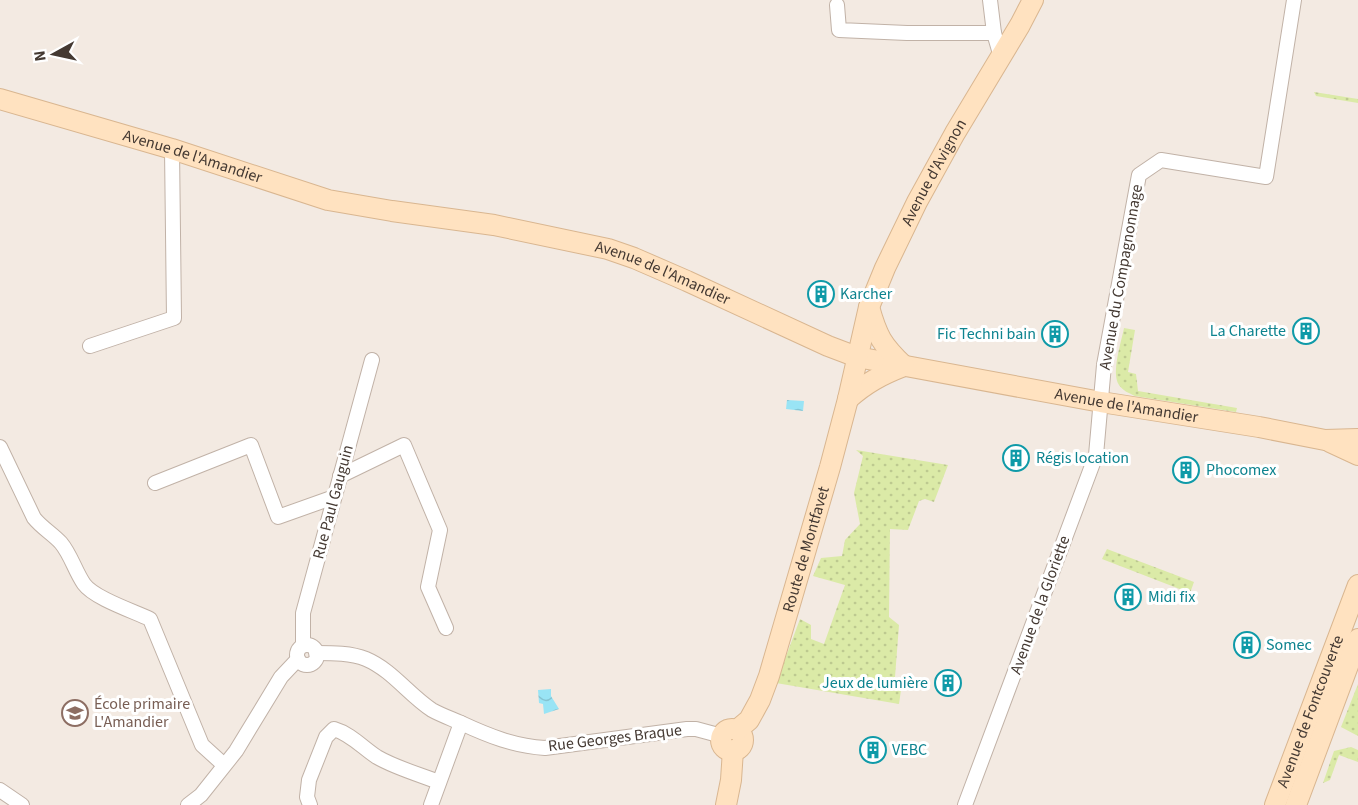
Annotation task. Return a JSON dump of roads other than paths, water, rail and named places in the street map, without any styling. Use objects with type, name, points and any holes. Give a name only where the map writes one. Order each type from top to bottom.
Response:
[{"type":"main road","name":"Avenue d'Avignon","points":[[856,357],[869,307],[916,202],[1033,0]]},
{"type":"main road","name":"Avenue de l'Amandier","points":[[0,99],[172,149],[328,200],[392,212],[494,225],[608,249],[687,281],[856,357],[1325,440],[1358,439]]},
{"type":"main road","points":[[848,399],[868,382],[904,366],[881,341],[869,307]]},
{"type":"main road","name":"Route de Montfavet","points":[[730,739],[749,720],[769,676],[830,467],[848,399],[856,357]]},
{"type":"main road","name":"Avenue de l'Amandier","points":[[1325,440],[1358,455]]},
{"type":"main road","name":"Avenue de Fontcouverte","points":[[1275,805],[1358,585]]},
{"type":"main road","name":"Avenue de Fontcouverte","points":[[1296,805],[1358,639]]},
{"type":"main road","points":[[726,805],[731,780],[730,739]]},
{"type":"street","points":[[990,0],[994,33],[1001,57]]},
{"type":"street","name":"Avenue du Compagnonnage","points":[[1101,402],[1104,364],[1139,175],[1161,160],[1266,177],[1294,0]]},
{"type":"street","points":[[837,5],[839,30],[994,33]]},
{"type":"street","points":[[90,346],[174,318],[172,149]]},
{"type":"street","name":"Rue Paul Gauguin","points":[[303,645],[303,613],[372,360]]},
{"type":"street","name":"Avenue de la Gloriette","points":[[965,805],[1096,455],[1101,402]]},
{"type":"street","points":[[155,483],[251,445],[278,517],[334,497]]},
{"type":"street","points":[[340,476],[404,445],[440,530],[428,587],[446,628]]},
{"type":"street","points":[[0,447],[34,518],[67,551],[85,585],[94,593],[150,619],[202,745],[224,765]]},
{"type":"street","points":[[303,645],[310,645],[316,653],[311,663],[302,663],[298,659],[297,652],[303,645]]},
{"type":"street","name":"Rue Georges Braque","points":[[316,653],[340,653],[366,659],[389,673],[434,711],[486,734],[526,747],[545,748],[687,729],[706,731],[730,739]]},
{"type":"street","points":[[188,805],[201,795],[236,751],[281,677],[298,659]]},
{"type":"street","points":[[431,805],[461,723]]},
{"type":"street","points":[[310,805],[307,797],[309,780],[326,737],[334,729],[343,732],[377,757],[439,782]]},
{"type":"street","points":[[0,790],[21,805]]},
{"type":"water","points":[[787,400],[804,401],[803,411],[786,409]]},
{"type":"water","points":[[551,689],[551,696],[559,709],[544,714],[543,704],[539,703],[538,690]]},
{"type":"place","name":"Karcher","points":[[821,294]]},
{"type":"place","name":"La Charette","points":[[1306,331]]},
{"type":"place","name":"Fic Techni bain","points":[[1055,334]]},
{"type":"place","name":"Régis location","points":[[1016,458]]},
{"type":"place","name":"Phocomex","points":[[1186,470]]},
{"type":"place","name":"Midi fix","points":[[1128,597]]},
{"type":"place","name":"Somec","points":[[1247,645]]},
{"type":"place","name":"Jeux de lumière","points":[[948,683]]},
{"type":"place","name":"École primaire L'Amandier","points":[[75,713]]},
{"type":"place","name":"VEBC","points":[[873,750]]}]
